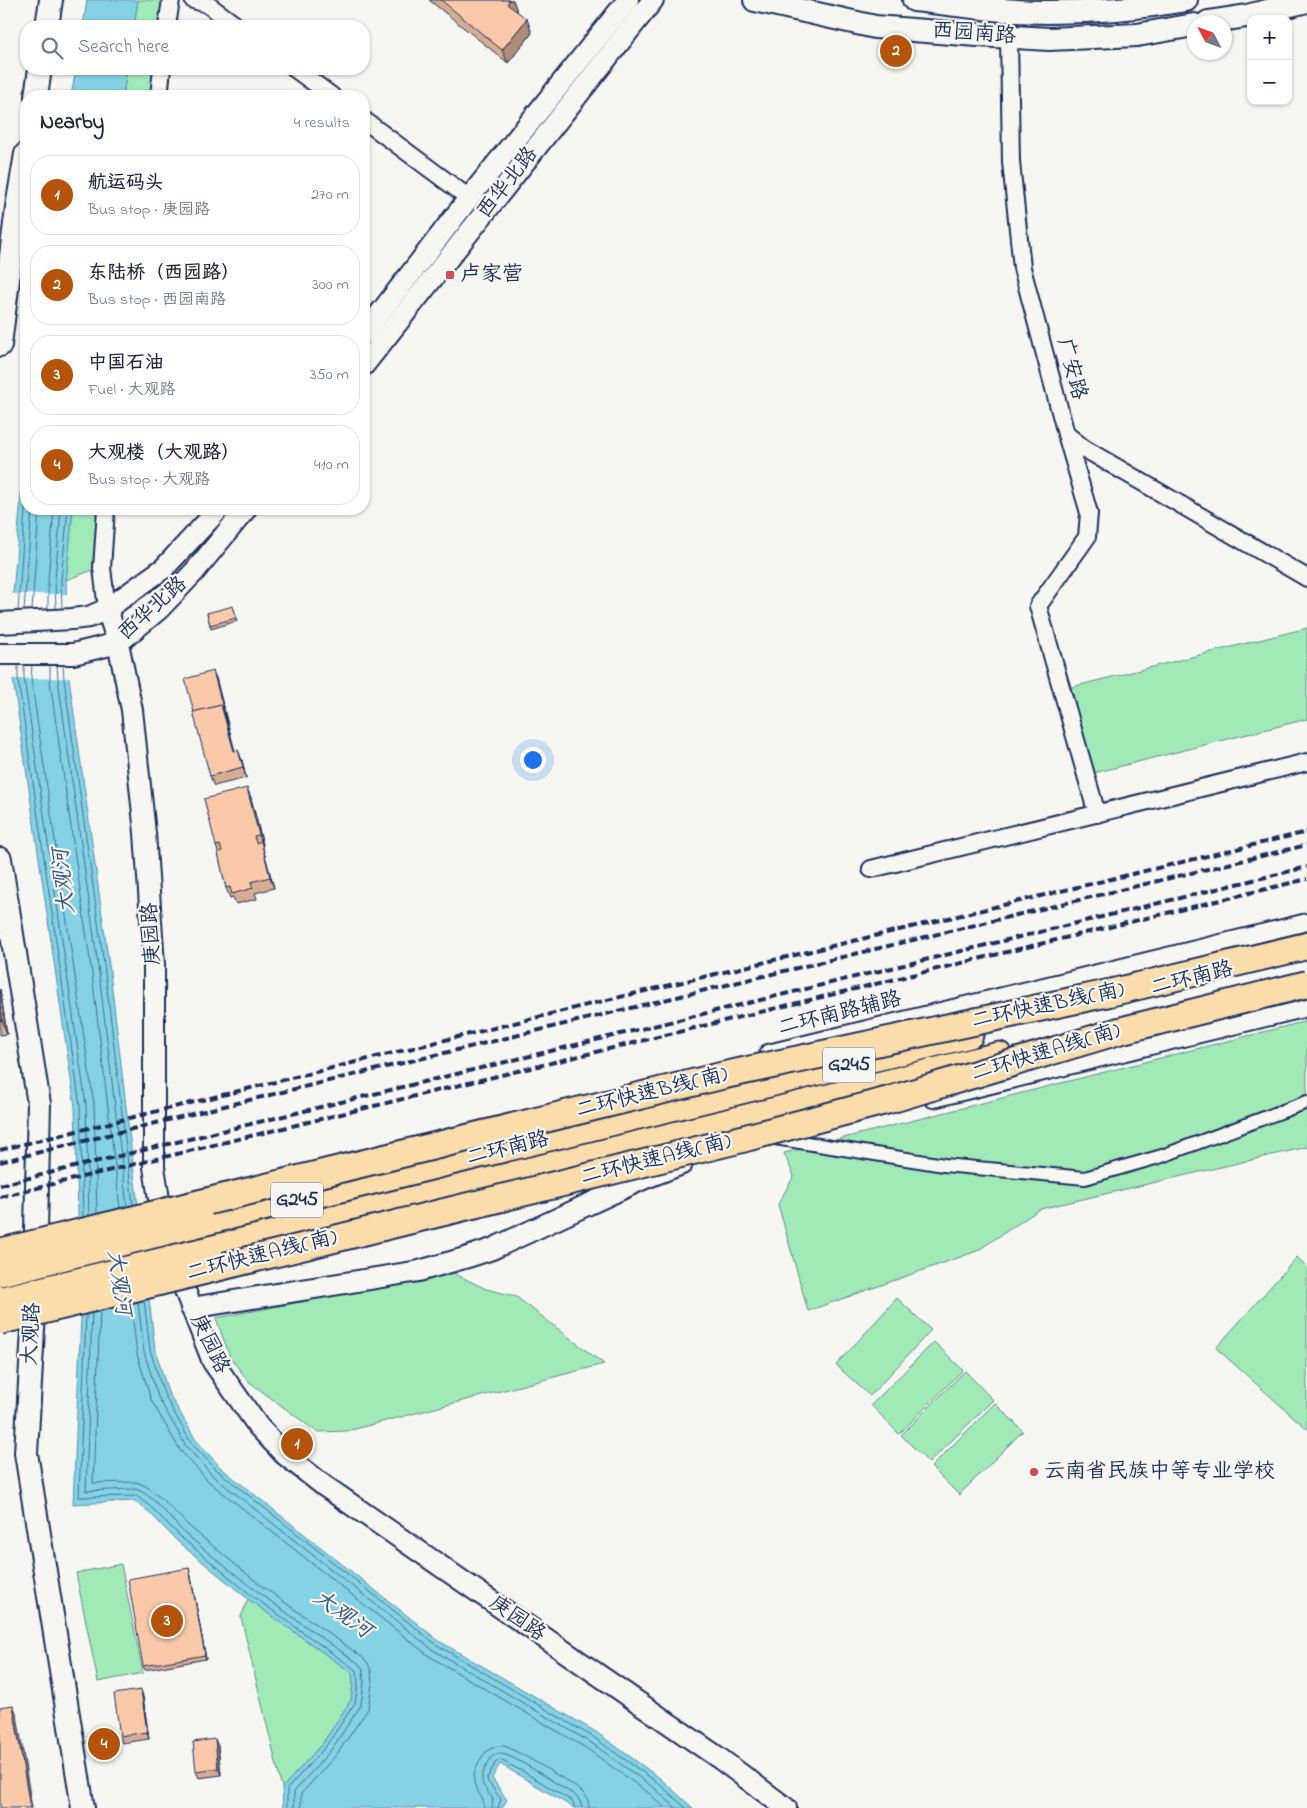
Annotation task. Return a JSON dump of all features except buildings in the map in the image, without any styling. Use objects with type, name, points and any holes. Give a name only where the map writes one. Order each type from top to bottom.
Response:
[{"type":"highway","name":"二环快速B线(南)","points":[[0,1252],[725,1075],[1100,995],[1307,946]]},
{"type":"highway","name":"二环快速A线(南)","points":[[1,1307],[757,1135],[897,1097],[1119,1031],[1307,984]]},
{"type":"main road","points":[[48,20],[51,0]]},
{"type":"main road","name":"西园南路","points":[[755,0],[875,27],[1009,37],[1049,39],[1137,35],[1187,26]]},
{"type":"main road","name":"西园南路","points":[[914,0],[980,8],[1047,12],[1145,7],[1186,0]]},
{"type":"main road","points":[[1232,18],[1307,1]]},
{"type":"main road","points":[[37,90],[39,75]]},
{"type":"main road","points":[[0,345],[20,192]]},
{"type":"main road","name":"大观路","points":[[0,859],[38,1104],[34,1312],[26,1453],[83,1808]]},
{"type":"main road","name":"二环南路","points":[[0,1273],[1307,951]]},
{"type":"main road","name":"二环南路","points":[[1,1307],[210,1249],[1307,979]]},
{"type":"street","points":[[168,20],[171,0]]},
{"type":"street","points":[[193,0],[207,4],[230,20]]},
{"type":"street","name":"西华北路","points":[[370,326],[469,198],[628,0]]},
{"type":"street","name":"西华北路","points":[[370,357],[653,0]]},
{"type":"street","name":"广安路","points":[[1009,37],[1011,162],[1022,268],[1066,434],[1085,448],[1307,578]]},
{"type":"street","points":[[159,90],[161,75]]},
{"type":"street","points":[[303,75],[324,90]]},
{"type":"street","points":[[370,124],[469,198]]},
{"type":"street","points":[[1066,434],[1089,514],[1086,537],[1038,606],[1097,814]]},
{"type":"street","points":[[106,515],[102,568],[107,610]]},
{"type":"street","name":"西华北路","points":[[5,623],[89,617],[107,610],[164,568],[213,515]]},
{"type":"street","name":"西华北路","points":[[4,654],[73,654],[118,643],[160,609],[195,571],[241,515]]},
{"type":"street","name":"庚园路","points":[[107,610],[118,643],[132,710],[145,833],[154,955],[154,1167],[164,1236],[213,1362],[258,1426],[284,1454],[323,1486],[719,1758],[786,1808]]},
{"type":"street","points":[[871,869],[1307,762]]},
{"type":"street","name":"二环南路辅路","points":[[391,1177],[543,1120],[668,1079],[1307,922]]},
{"type":"street","points":[[398,1202],[573,1177],[719,1151],[1307,1008]]},
{"type":"street","points":[[775,1138],[944,1165],[1086,1178],[1162,1156],[1307,1102]]},
{"type":"street","points":[[191,1308],[419,1271],[468,1257],[492,1249],[643,1179],[719,1151]]},
{"type":"green space","points":[[138,0],[178,0],[176,20],[135,20]]},
{"type":"green space","points":[[126,75],[169,75],[168,90],[124,90]]},
{"type":"green space","points":[[72,515],[115,515],[109,564],[66,580]]},
{"type":"green space","points":[[1307,628],[1307,719],[1090,774],[1068,688]]},
{"type":"green space","points":[[1307,1021],[1307,1147],[1040,1209],[977,1251],[808,1311],[778,1204],[794,1176],[784,1153]]},
{"type":"green space","points":[[1297,1257],[1307,1267],[1307,1429],[1216,1348]]},
{"type":"green space","points":[[447,1270],[486,1289],[515,1296],[604,1364],[347,1431],[317,1432],[248,1381],[230,1357],[216,1318],[396,1284]]},
{"type":"green space","points":[[897,1298],[931,1330],[870,1396],[836,1365]]},
{"type":"green space","points":[[934,1342],[963,1370],[899,1434],[871,1405]]},
{"type":"green space","points":[[965,1371],[993,1400],[929,1463],[901,1435]]},
{"type":"green space","points":[[995,1403],[1023,1431],[959,1495],[931,1467]]},
{"type":"green space","points":[[121,1564],[143,1673],[98,1682],[76,1573]]},
{"type":"green space","points":[[248,1599],[352,1673],[351,1700],[323,1743],[282,1788],[241,1617]]},
{"type":"water","points":[[87,0],[138,0],[135,20],[84,20]]},
{"type":"water","points":[[75,75],[126,75],[124,90],[72,90]]},
{"type":"water","name":"大观河","points":[[20,508],[20,515],[72,515],[66,580],[69,678],[110,972],[155,1349],[168,1392],[196,1440],[221,1468],[439,1641],[596,1732],[661,1779],[693,1808],[574,1808],[500,1764],[492,1778],[507,1800],[502,1808],[283,1808],[282,1788],[323,1743],[351,1700],[352,1673],[248,1599],[178,1542],[149,1512],[134,1501],[73,1504],[81,1317],[75,1107],[13,679],[13,594]]},
{"type":"pier","points":[[11,594],[69,594],[71,678],[10,679]]},
{"type":"railway","points":[[0,1150],[595,1003],[1307,832]]},
{"type":"railway","points":[[0,1162],[212,1109],[1307,845]]},
{"type":"railway","points":[[0,1185],[1307,867]]},
{"type":"railway","points":[[0,1197],[1307,879]]},
{"type":"place","name":"东陆桥（西园路）","points":[[896,51]]},
{"type":"place","name":"卢家营","points":[[450,275]]},
{"type":"place","name":"航运码头","points":[[297,1444]]},
{"type":"place","name":"云南省民族中等专业学校","points":[[1034,1472]]},
{"type":"place","name":"中国石油","points":[[167,1621]]},
{"type":"place","name":"大观楼（大观路）","points":[[104,1744]]}]
